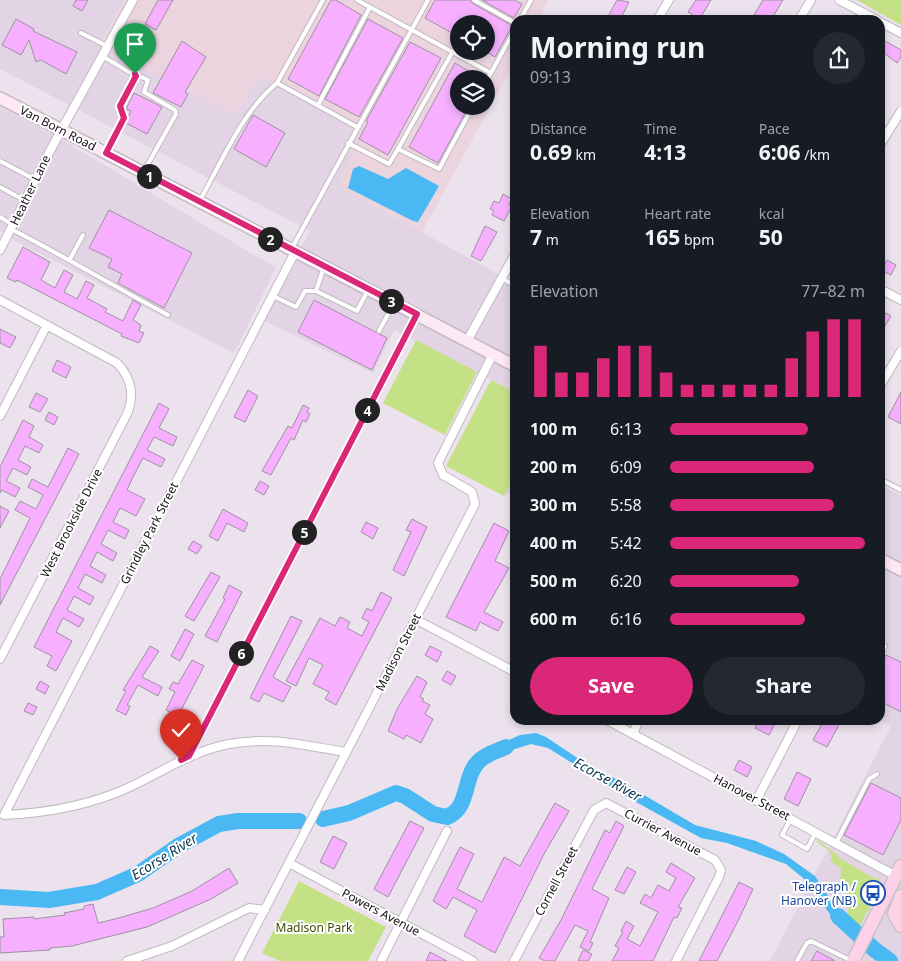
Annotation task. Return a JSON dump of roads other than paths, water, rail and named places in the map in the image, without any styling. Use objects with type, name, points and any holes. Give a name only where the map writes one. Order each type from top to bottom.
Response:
[{"type":"main road","name":"Van Born Road","points":[[0,98],[510,363]]},
{"type":"main road","points":[[885,563],[901,570]]},
{"type":"main road","points":[[854,957],[898,871]]},
{"type":"main road","points":[[901,896],[894,914],[901,926]]},
{"type":"street","name":"Heather Lane","points":[[0,250],[61,130],[133,0]]},
{"type":"street","points":[[659,15],[669,0]]},
{"type":"street","points":[[801,15],[811,0]]},
{"type":"street","points":[[839,0],[868,15]]},
{"type":"street","points":[[885,25],[901,33]]},
{"type":"street","points":[[885,137],[901,111]]},
{"type":"street","name":"Grindley Park Street","points":[[2,815],[272,295],[293,251]]},
{"type":"street","points":[[467,341],[510,262]]},
{"type":"street","points":[[885,292],[901,300]]},
{"type":"street","points":[[0,300],[47,325],[0,416]]},
{"type":"street","points":[[189,756],[417,314]]},
{"type":"street","name":"West Brookside Drive","points":[[0,659],[127,414],[132,395],[125,373],[117,363],[47,325]]},
{"type":"street","points":[[885,378],[901,351]]},
{"type":"street","name":"Madison Street","points":[[238,961],[475,504],[472,492],[442,474],[438,463],[493,354]]},
{"type":"street","points":[[415,619],[510,669]]},
{"type":"street","name":"Hanover Street","points":[[616,725],[836,843],[898,871]]},
{"type":"street","points":[[632,734],[637,725]]},
{"type":"street","points":[[757,799],[795,725]]},
{"type":"street","points":[[2,815],[52,811],[96,801],[133,786],[189,756],[229,744],[269,741],[308,744],[346,752]]},
{"type":"street","name":"Currier Avenue","points":[[601,804],[612,805],[707,855],[715,860],[720,868],[720,877],[676,961]]},
{"type":"street","name":"Cornell Street","points":[[514,961],[594,810],[601,804]]},
{"type":"street","points":[[381,961],[447,831]]},
{"type":"street","name":"Powers Avenue","points":[[289,863],[473,961]]},
{"type":"street","points":[[127,961],[172,946],[249,908],[265,910]]},
{"type":"lane","points":[[199,202],[246,118],[261,97],[277,83],[323,0]]},
{"type":"lane","points":[[357,0],[450,50]]},
{"type":"lane","points":[[293,251],[348,143],[427,0]]},
{"type":"lane","points":[[474,0],[510,20]]},
{"type":"lane","points":[[523,15],[531,0]]},
{"type":"lane","points":[[318,105],[370,7]]},
{"type":"lane","points":[[80,33],[107,46]]},
{"type":"lane","points":[[493,70],[510,38]]},
{"type":"lane","points":[[102,56],[148,80],[144,92],[175,110],[176,114],[143,173]]},
{"type":"lane","points":[[348,143],[389,164],[450,57]]},
{"type":"lane","points":[[467,60],[486,70]]},
{"type":"lane","points":[[106,153],[124,118],[120,106],[136,76],[135,74]]},
{"type":"lane","points":[[277,83],[357,127]]},
{"type":"lane","points":[[398,149],[439,169],[468,115]]},
{"type":"lane","points":[[0,161],[36,180]]},
{"type":"lane","points":[[0,187],[25,200]]},
{"type":"lane","points":[[0,217],[12,227],[70,259],[112,286],[168,315]]},
{"type":"lane","points":[[70,259],[83,236]]},
{"type":"lane","points":[[316,291],[324,267]]},
{"type":"lane","points":[[500,278],[510,283]]},
{"type":"lane","points":[[272,295],[296,308],[305,291],[316,291],[357,311],[368,290]]},
{"type":"lane","points":[[379,331],[394,303]]},
{"type":"lane","points":[[885,482],[901,490]]},
{"type":"lane","points":[[836,843],[869,779],[877,774]]},
{"type":"lane","points":[[791,818],[782,835],[807,849],[816,832]]},
{"type":"lane","points":[[797,961],[807,943],[812,942],[854,957]]},
{"type":"water","points":[[359,166],[388,179],[406,168],[439,186],[418,222],[413,221],[348,188],[353,169]]},
{"type":"water","points":[[536,733],[546,737],[588,765],[622,782],[695,825],[756,841],[784,854],[815,876],[834,905],[855,925],[850,935],[836,922],[803,878],[786,864],[727,843],[701,838],[627,797],[548,748],[531,744],[487,758],[483,752],[520,735]]},
{"type":"water","points":[[875,947],[893,961],[879,961],[871,955]]},
{"type":"waterway","name":"Ecorse River","points":[[323,819],[349,813],[396,793],[405,796],[433,814],[447,817],[460,806],[474,767],[486,756],[506,747]]},
{"type":"waterway","name":"Ecorse River","points":[[0,897],[49,900],[97,892],[138,874],[178,846],[219,824],[238,821],[299,821]]},
{"type":"waterway","name":"Ecorse River","points":[[838,916],[890,961]]},
{"type":"place","name":"Telegraph / Hanover (NB)","points":[[873,893]]},
{"type":"park label","name":"Madison Park","points":[[314,927]]}]
